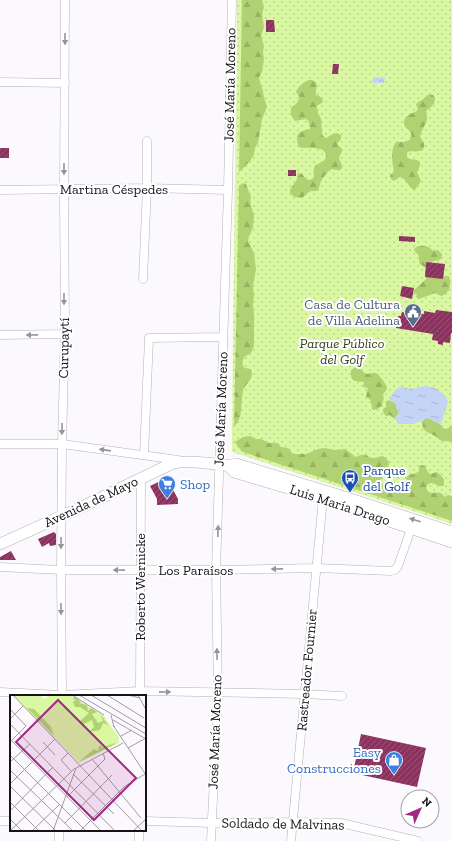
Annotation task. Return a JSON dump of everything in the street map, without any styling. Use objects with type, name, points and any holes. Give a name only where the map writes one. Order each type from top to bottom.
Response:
[{"type":"main road","name":"Luis María Drago","points":[[183,461],[224,465],[236,464],[338,494],[452,532]]},
{"type":"main road","name":"Avenida de Mayo","points":[[0,544],[173,463],[183,461]]},
{"type":"main road","name":"Luis María Drago","points":[[224,465],[234,472],[323,498],[410,529],[452,542]]},
{"type":"street","name":"Curupaytí","points":[[62,695],[61,516],[64,334],[66,0]]},
{"type":"street","name":"José María Moreno","points":[[211,841],[218,693],[216,570],[224,465],[223,337],[232,0]]},
{"type":"street","points":[[0,82],[65,83]]},
{"type":"street","points":[[143,279],[147,188],[147,141]]},
{"type":"street","name":"Martina Céspedes","points":[[0,190],[147,188],[228,190]]},
{"type":"street","points":[[0,335],[64,334]]},
{"type":"street","points":[[144,455],[149,338],[223,337]]},
{"type":"street","name":"Luis María Drago","points":[[0,444],[62,444],[183,461]]},
{"type":"street","name":"Roberto Wernicke","points":[[140,694],[141,479]]},
{"type":"street","name":"Rastreador Fournier","points":[[291,841],[323,498]]},
{"type":"street","name":"Los Paraísos","points":[[0,567],[61,570],[216,570],[316,568],[391,571],[395,570],[398,566],[410,529]]},
{"type":"street","points":[[0,692],[62,695],[218,693],[342,696]]},
{"type":"street","name":"Soldado de Malvinas","points":[[146,821],[212,823],[341,823],[418,841]]},
{"type":"green space","name":"Parque Público del Golf","points":[[237,0],[452,0],[452,524],[232,452]]},
{"type":"green space","points":[[242,0],[262,0],[264,7],[262,14],[264,27],[261,36],[264,46],[264,59],[262,72],[259,78],[267,107],[262,119],[258,143],[255,148],[254,155],[239,172]]},
{"type":"green space","points":[[309,80],[315,81],[317,85],[316,95],[321,97],[323,102],[317,106],[317,111],[321,119],[323,136],[326,138],[335,133],[341,135],[341,139],[337,144],[342,149],[339,158],[342,167],[341,170],[331,169],[324,176],[317,191],[311,191],[303,197],[298,198],[291,194],[290,190],[297,179],[298,173],[302,174],[306,179],[312,179],[314,177],[314,167],[324,161],[326,157],[323,150],[299,147],[297,139],[298,134],[310,129],[310,126],[308,120],[305,119],[295,121],[291,115],[291,108],[300,98],[296,92],[298,88],[301,84]]},
{"type":"green space","points":[[430,94],[433,95],[435,100],[432,106],[426,111],[427,118],[420,137],[423,141],[424,147],[421,151],[410,151],[407,153],[407,157],[420,162],[417,172],[421,181],[415,190],[412,189],[403,178],[400,177],[394,181],[391,179],[390,176],[394,171],[392,152],[396,142],[410,140],[411,134],[404,126],[404,120],[407,116],[418,110],[416,104]]},
{"type":"green space","points":[[243,183],[246,184],[251,197],[250,202],[254,216],[253,228],[248,241],[254,253],[256,269],[253,286],[254,346],[251,353],[245,356],[242,364],[245,368],[251,369],[252,376],[244,388],[239,419],[234,427],[239,186]]},
{"type":"green space","points":[[418,246],[428,247],[433,251],[438,250],[442,254],[441,259],[424,267],[419,263],[419,256],[414,250]]},
{"type":"green space","points":[[426,271],[443,276],[449,276],[450,288],[444,295],[441,296],[435,293],[419,299],[416,297],[417,294],[414,293],[414,290],[426,279]]},
{"type":"green space","points":[[356,367],[366,374],[378,374],[386,385],[387,389],[383,394],[383,402],[379,408],[374,410],[372,409],[371,401],[366,396],[368,388],[363,387],[364,382],[355,381],[352,379],[351,370]]},
{"type":"green space","points":[[388,400],[396,404],[399,413],[395,418],[390,415],[386,416],[383,412]]},
{"type":"green space","points":[[428,418],[446,429],[452,426],[452,443],[450,441],[441,441],[423,428],[422,426],[424,419]]},
{"type":"green space","points":[[250,436],[269,443],[278,443],[281,447],[288,448],[293,454],[306,454],[325,448],[335,450],[345,449],[356,457],[363,455],[372,458],[383,456],[389,462],[389,465],[382,477],[381,483],[393,488],[402,487],[407,482],[407,477],[419,471],[419,467],[421,465],[425,466],[430,474],[437,472],[444,480],[443,486],[430,483],[427,485],[426,488],[429,492],[441,493],[445,497],[448,495],[452,496],[452,521],[243,452],[235,442],[243,437]]},
{"type":"water","points":[[373,77],[385,78],[384,83],[372,83]]},
{"type":"water","points":[[424,386],[439,390],[447,398],[448,402],[441,423],[440,424],[428,418],[413,424],[399,424],[395,419],[399,411],[396,407],[396,403],[390,400],[393,393],[400,387],[406,387],[408,389]]},
{"type":"building","points":[[266,20],[274,20],[275,32],[266,32]]},
{"type":"building","points":[[333,64],[339,64],[338,74],[332,74]]},
{"type":"building","points":[[0,148],[9,148],[9,158],[0,158]]},
{"type":"building","points":[[288,170],[296,170],[296,176],[288,176]]},
{"type":"building","points":[[399,236],[415,237],[415,242],[399,241]]},
{"type":"building","points":[[426,262],[445,264],[443,279],[425,277]]},
{"type":"building","points":[[402,286],[414,288],[412,299],[400,296]]},
{"type":"building","name":"Casa de Cultura de Villa Adelina","points":[[436,310],[452,312],[452,333],[450,343],[443,342],[443,345],[438,344],[438,341],[432,340],[433,334],[396,328],[398,316],[401,316],[402,312],[406,313],[407,311],[424,314],[424,311],[435,313]]},
{"type":"building","points":[[169,477],[173,485],[171,486],[178,499],[178,504],[157,505],[157,499],[150,486]]},
{"type":"building","points":[[54,532],[56,534],[56,545],[50,546],[49,543],[42,547],[38,539]]},
{"type":"building","points":[[11,551],[16,560],[0,560],[0,557]]},
{"type":"building","points":[[361,734],[426,748],[417,787],[353,773]]},
{"type":"place","name":"Casa de Cultura de Villa Adelina","points":[[413,327]]},
{"type":"place","name":"Parque del Golf","points":[[350,493]]},
{"type":"place","name":"Shop","points":[[167,499]]},
{"type":"place","name":"Easy Construcciones","points":[[394,775]]}]
